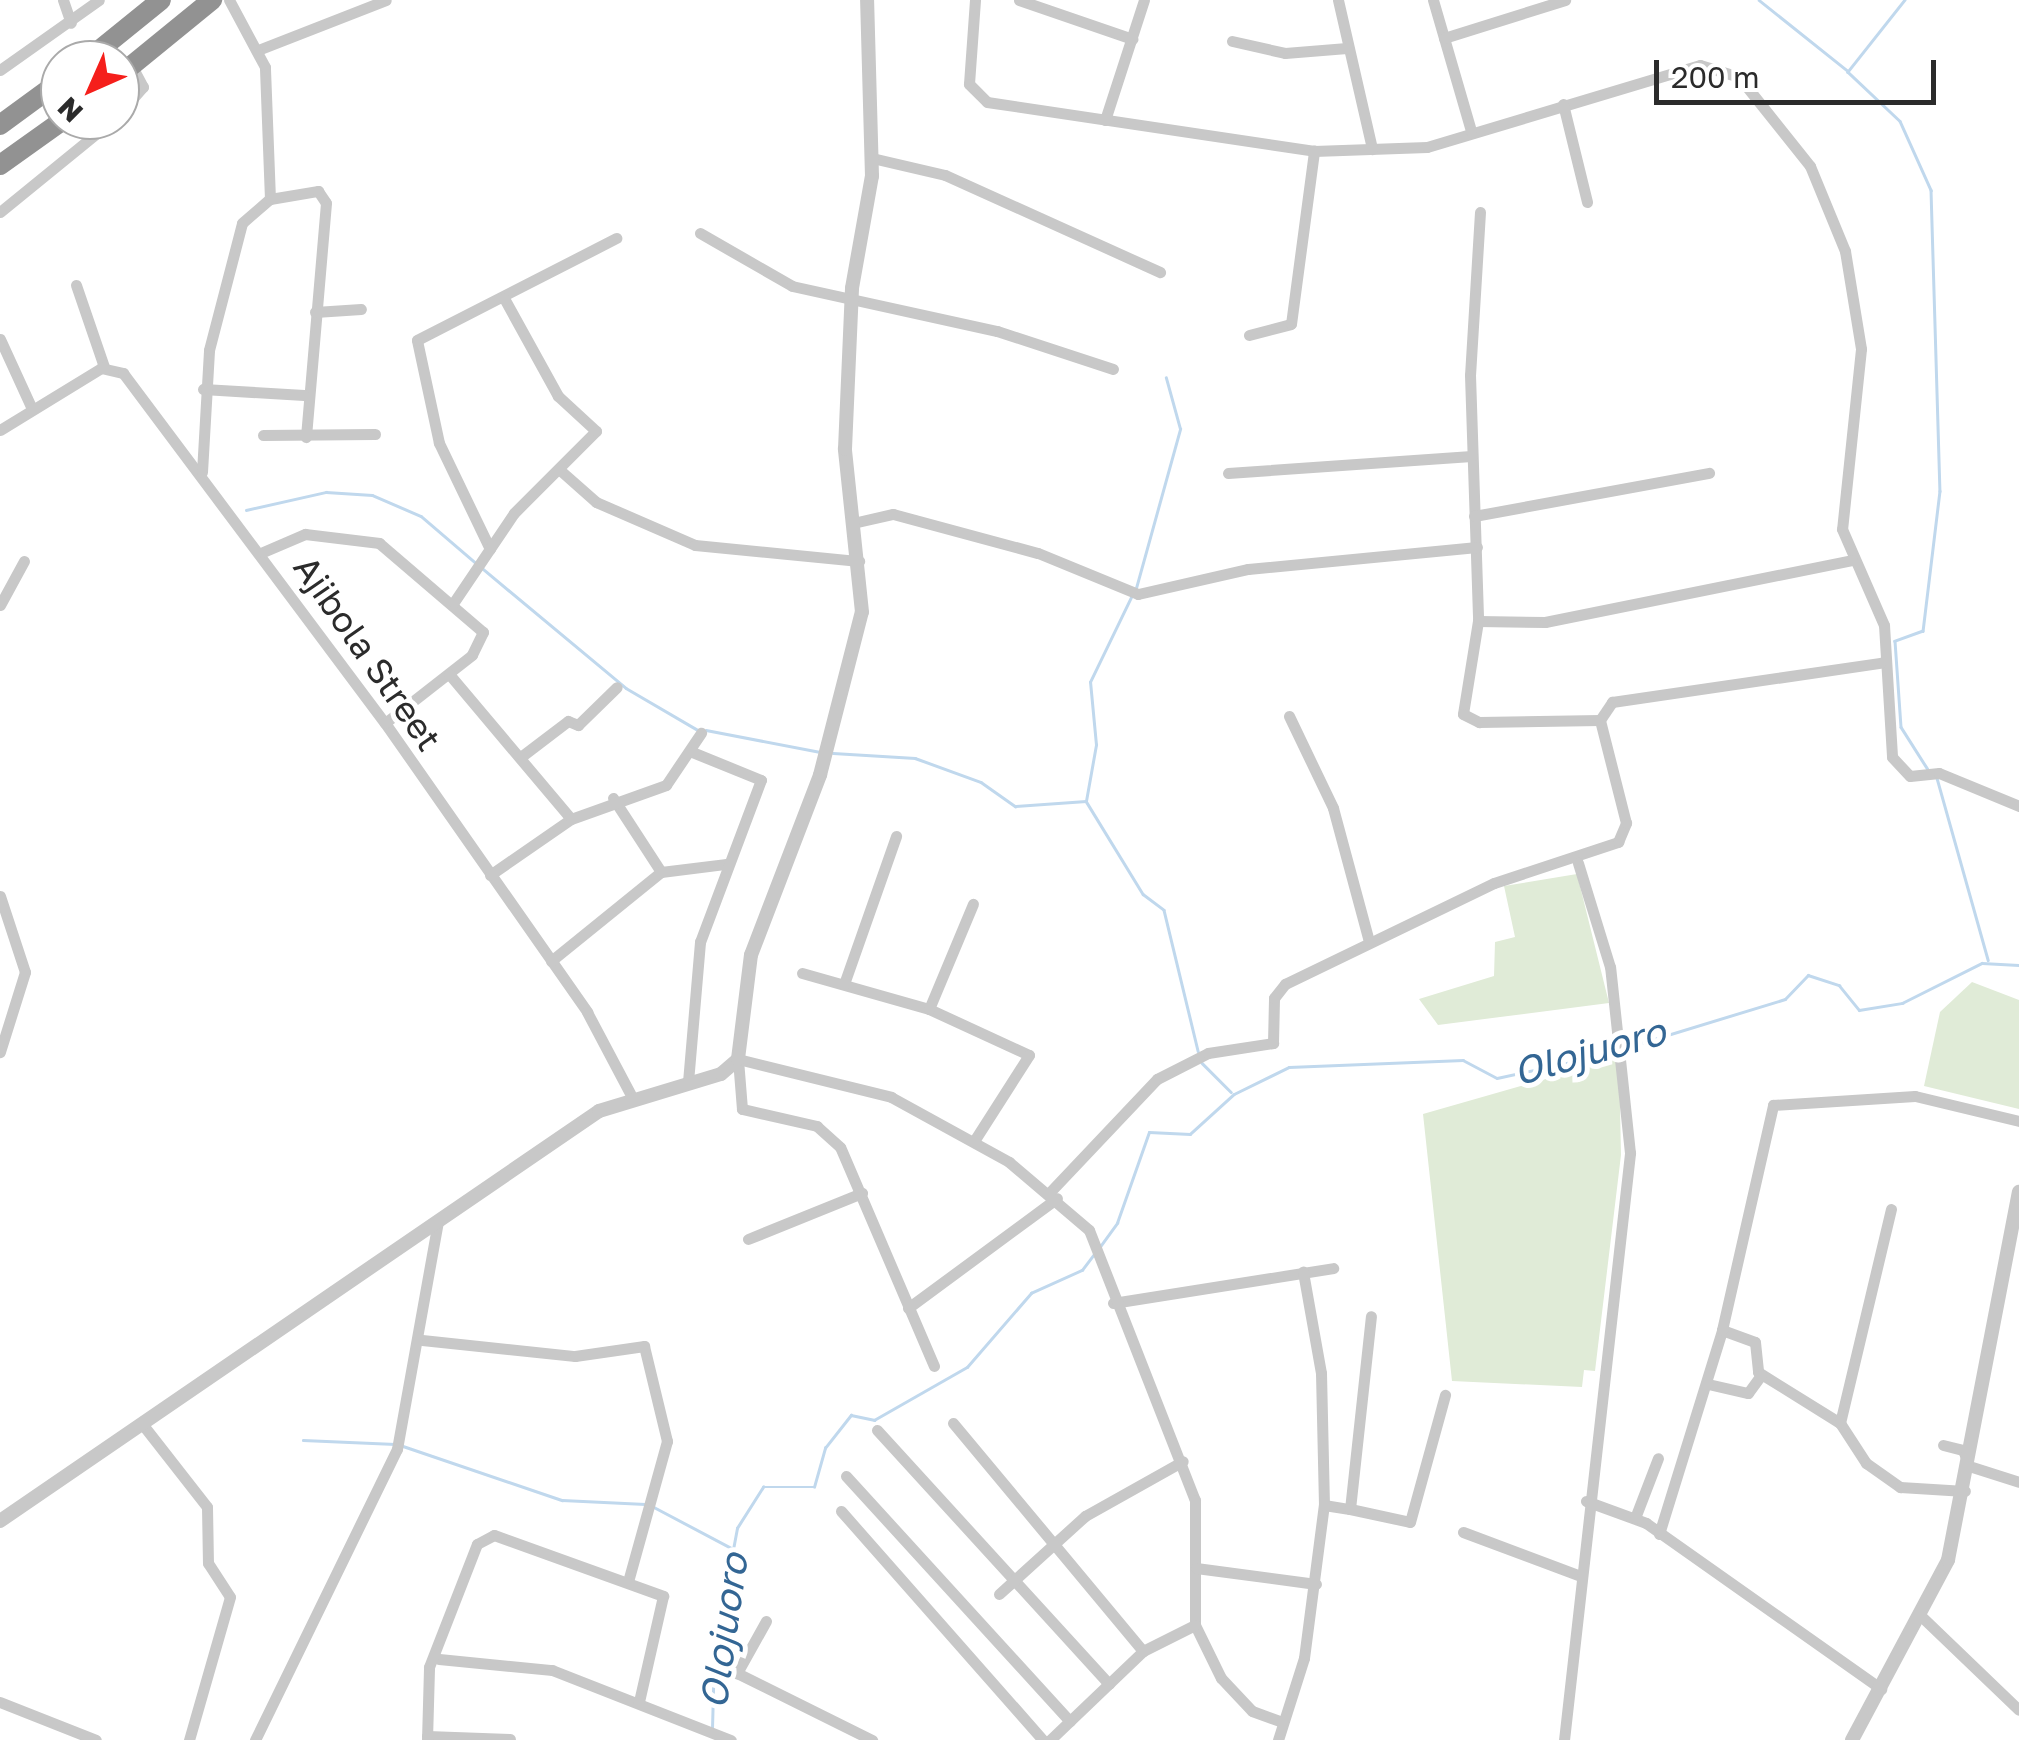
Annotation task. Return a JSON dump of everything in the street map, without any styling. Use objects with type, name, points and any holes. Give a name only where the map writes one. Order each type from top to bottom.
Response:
[{"type":"highway","points":[[112,40],[162,0]]},
{"type":"highway","points":[[140,59],[212,0]]},
{"type":"highway","points":[[0,125],[40,96]]},
{"type":"highway","points":[[0,165],[40,136]]},
{"type":"street","points":[[63,0],[71,23]]},
{"type":"street","points":[[0,70],[71,23],[98,0]]},
{"type":"street","points":[[229,0],[258,50],[269,87],[270,200]]},
{"type":"street","points":[[258,50],[386,0]]},
{"type":"street","points":[[867,0],[872,158],[851,299],[844,449],[860,560],[862,612],[826,752],[751,955],[738,1060],[742,1109],[829,1133],[862,1193],[934,1366]]},
{"type":"street","points":[[975,0],[974,96],[1314,151],[1427,147],[1563,104],[1718,66],[1764,98],[1810,166],[1845,251],[1860,322],[1853,464],[1841,513],[1852,560],[1884,625],[1880,663],[1892,758],[1910,776],[1933,773],[2019,806]]},
{"type":"street","points":[[1019,0],[1132,40]]},
{"type":"street","points":[[1105,120],[1144,0]]},
{"type":"street","points":[[1338,0],[1372,150]]},
{"type":"street","points":[[1433,0],[1471,131]]},
{"type":"street","points":[[1444,38],[1565,0]]},
{"type":"street","points":[[1232,41],[1285,52],[1347,48]]},
{"type":"street","points":[[1563,104],[1587,202]]},
{"type":"street","points":[[0,212],[88,140]]},
{"type":"street","points":[[1249,335],[1291,324],[1314,151]]},
{"type":"street","points":[[872,158],[945,175],[1160,272]]},
{"type":"street","points":[[202,472],[203,388],[242,222],[270,200],[318,191],[326,203],[304,395],[306,437]]},
{"type":"street","points":[[1480,212],[1471,456],[1478,621],[1466,720],[1600,720]]},
{"type":"street","points":[[700,233],[792,286],[1113,369]]},
{"type":"street","points":[[490,549],[439,444],[417,340],[616,238]]},
{"type":"street","points":[[0,430],[104,366],[76,284]]},
{"type":"street","points":[[454,602],[490,549],[596,431],[558,396],[504,298]]},
{"type":"street","points":[[314,312],[361,309]]},
{"type":"street","points":[[0,339],[32,408]]},
{"type":"street","name":"Ajibola Street","points":[[104,366],[123,373],[263,552],[551,961],[631,1096]]},
{"type":"street","points":[[203,388],[304,395]]},
{"type":"street","points":[[263,434],[375,434]]},
{"type":"street","points":[[1228,473],[1471,456]]},
{"type":"street","points":[[561,470],[596,502],[695,545],[860,560]]},
{"type":"street","points":[[1474,516],[1709,473]]},
{"type":"street","points":[[854,523],[893,514],[1038,553],[1133,593],[1248,569],[1477,547]]},
{"type":"street","points":[[263,552],[320,532],[379,543],[454,602],[484,632],[449,674],[385,723]]},
{"type":"street","points":[[1478,621],[1546,622],[1852,560]]},
{"type":"street","points":[[0,604],[24,561]]},
{"type":"street","points":[[908,1308],[1053,1195],[1144,1090],[1202,1055],[1273,1043],[1276,992],[1369,941],[1494,883],[1578,863],[1618,842],[1626,822],[1600,720],[1612,702],[1684,686],[1880,663]]},
{"type":"street","points":[[449,674],[571,818]]},
{"type":"street","points":[[522,756],[568,721],[578,725],[617,687]]},
{"type":"street","points":[[1289,716],[1332,808],[1369,941]]},
{"type":"street","points":[[490,875],[571,818],[613,798],[666,785],[692,752],[701,733]]},
{"type":"street","points":[[688,1082],[697,953],[725,864],[761,780],[692,752]]},
{"type":"street","points":[[613,798],[661,872]]},
{"type":"street","points":[[844,984],[896,836]]},
{"type":"street","points":[[1564,1740],[1586,1501],[1628,1189],[1620,1033],[1601,923],[1578,863]]},
{"type":"street","points":[[551,961],[661,872],[725,864]]},
{"type":"street","points":[[0,896],[25,972],[0,1052]]},
{"type":"street","points":[[929,1009],[973,904]]},
{"type":"street","points":[[802,972],[929,1009],[1031,1061],[974,1140]]},
{"type":"street","points":[[0,1522],[438,1222],[631,1096],[688,1082],[738,1060],[865,1087],[974,1140],[1053,1195],[1095,1239],[1113,1303],[1182,1461],[1194,1500],[1195,1625],[1221,1678],[1252,1711],[1282,1722]]},
{"type":"street","points":[[1659,1534],[1708,1384],[1773,1105],[1915,1096],[2019,1121]]},
{"type":"street","points":[[1852,1740],[1922,1617],[1964,1491],[2019,1192]]},
{"type":"street","points":[[748,1239],[862,1193]]},
{"type":"street","points":[[1840,1424],[1891,1209]]},
{"type":"street","points":[[255,1740],[397,1450],[422,1340],[438,1222]]},
{"type":"street","points":[[1113,1303],[1332,1268]]},
{"type":"street","points":[[1278,1740],[1316,1584],[1324,1505],[1321,1373],[1303,1272]]},
{"type":"street","points":[[1350,1509],[1370,1316]]},
{"type":"street","points":[[1722,1330],[1754,1342],[1761,1375],[1840,1424],[1866,1463],[1900,1487],[1964,1491]]},
{"type":"street","points":[[422,1340],[575,1356],[644,1346],[666,1416],[651,1500],[628,1578]]},
{"type":"street","points":[[1708,1384],[1748,1393],[1761,1375]]},
{"type":"street","points":[[1324,1505],[1410,1522],[1445,1395]]},
{"type":"street","points":[[953,1423],[1056,1539],[1144,1650]]},
{"type":"street","points":[[144,1425],[207,1507],[208,1563],[230,1597],[189,1740]]},
{"type":"street","points":[[877,1430],[1016,1576],[1108,1684]]},
{"type":"street","points":[[1943,1445],[1963,1450],[1969,1466]]},
{"type":"street","points":[[1635,1518],[1658,1458]]},
{"type":"street","points":[[999,1594],[1056,1539],[1182,1461]]},
{"type":"street","points":[[1969,1466],[2019,1482]]},
{"type":"street","points":[[846,1476],[1070,1721]]},
{"type":"street","points":[[1586,1501],[1635,1518],[1881,1689]]},
{"type":"street","points":[[841,1511],[1042,1740]]},
{"type":"street","points":[[1462,1532],[1578,1575]]},
{"type":"street","points":[[510,1739],[427,1738],[429,1667],[438,1660],[484,1537],[628,1578],[666,1601],[639,1702]]},
{"type":"street","points":[[1196,1568],[1316,1584]]},
{"type":"street","points":[[1922,1617],[2019,1710]]},
{"type":"street","points":[[766,1621],[737,1674],[872,1740]]},
{"type":"street","points":[[1050,1740],[1144,1650],[1195,1625]]},
{"type":"street","points":[[438,1660],[552,1670],[728,1737]]},
{"type":"street","points":[[0,1702],[96,1740]]},
{"type":"green space","points":[[1577,874],[1609,1003],[1438,1025],[1419,999],[1494,976],[1495,942],[1515,937],[1504,886]]},
{"type":"green space","points":[[1972,982],[2019,1000],[2019,1109],[1924,1086],[1940,1012]]},
{"type":"green space","points":[[1619,1058],[1621,1155],[1595,1371],[1584,1370],[1582,1387],[1452,1381],[1423,1114]]},
{"type":"waterway","points":[[1759,0],[1848,71]]},
{"type":"waterway","points":[[1905,0],[1848,72],[1900,121],[1931,190],[1940,491],[1923,631],[1895,641],[1901,727],[1927,768]]},
{"type":"waterway","points":[[1136,588],[1180,429],[1166,378]]},
{"type":"waterway","points":[[246,510],[326,492],[372,495],[421,516],[476,563]]},
{"type":"waterway","points":[[482,568],[626,688],[698,730]]},
{"type":"waterway","points":[[1086,801],[1096,745],[1090,682],[1132,595]]},
{"type":"waterway","points":[[706,730],[820,752]]},
{"type":"waterway","points":[[833,753],[915,758],[981,782],[1015,806],[1086,801],[1143,894],[1164,910],[1198,1051]]},
{"type":"waterway","points":[[1937,778],[1988,960]]},
{"type":"waterway","name":"Olojuoro","points":[[1625,1048],[1785,999],[1808,975],[1839,985],[1859,1010],[1902,1003],[1982,963],[2019,965]]},
{"type":"waterway","name":"Olojuoro","points":[[1099,1248],[1117,1223],[1149,1132],[1190,1134],[1234,1094],[1289,1067],[1463,1060],[1497,1078],[1613,1053]]},
{"type":"waterway","points":[[1202,1063],[1231,1092]]},
{"type":"waterway","name":"Olojuoro","points":[[712,1729],[714,1651],[737,1528],[763,1487],[814,1487],[825,1448],[851,1415],[874,1420],[967,1367],[1031,1293],[1082,1270],[1094,1254]]},
{"type":"waterway","points":[[303,1440],[395,1444]]},
{"type":"waterway","points":[[403,1446],[562,1500],[645,1504]]},
{"type":"waterway","points":[[652,1506],[737,1551]]}]
